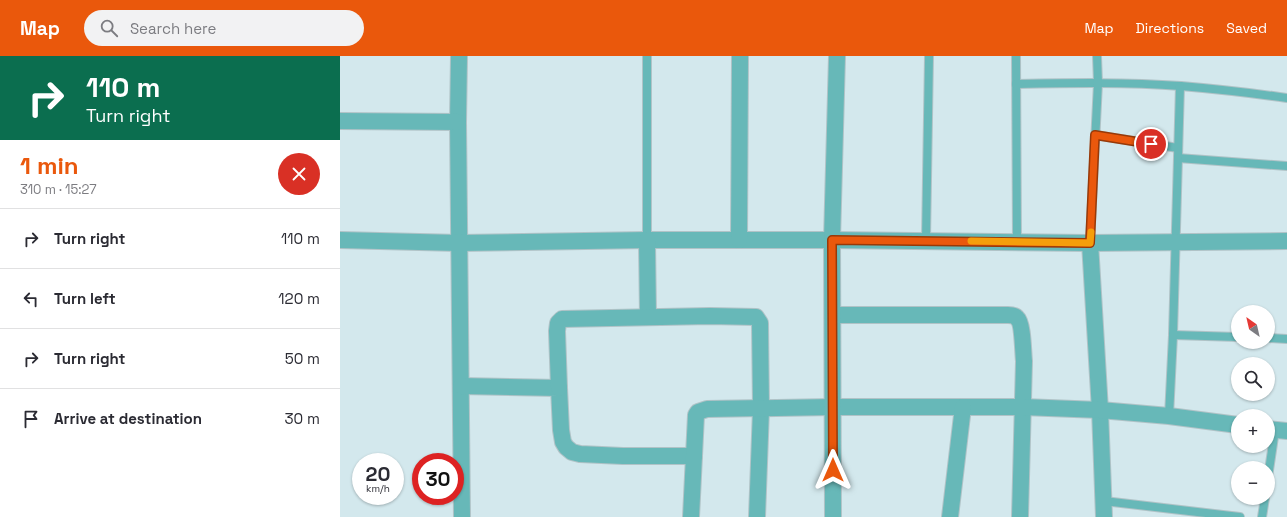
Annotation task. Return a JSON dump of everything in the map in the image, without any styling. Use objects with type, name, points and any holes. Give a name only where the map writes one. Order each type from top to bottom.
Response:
[{"type":"street","points":[[459,56],[458,122],[462,517]]},
{"type":"street","points":[[739,240],[740,56]]},
{"type":"street","points":[[832,517],[832,240],[837,56]]},
{"type":"street","points":[[340,121],[458,122]]},
{"type":"street","points":[[340,240],[460,243],[646,240],[926,240],[1090,243],[1287,241]]},
{"type":"street","points":[[646,240],[648,317]]},
{"type":"street","points":[[1090,243],[1100,410],[1104,509]]},
{"type":"street","points":[[833,315],[1017,317],[1019,320],[1023,343],[1020,517]]},
{"type":"street","points":[[694,456],[623,456],[580,454],[572,452],[566,447],[563,442],[561,430],[557,331],[558,323],[562,319],[733,316],[751,316],[757,318],[760,323],[761,409],[757,517]]},
{"type":"street","points":[[461,386],[559,388]]},
{"type":"street","points":[[691,517],[696,415],[698,412],[707,409],[833,407],[1023,407],[1100,410],[1169,416],[1231,424]]},
{"type":"street","points":[[950,517],[963,407]]},
{"type":"lane","points":[[646,240],[647,56]]},
{"type":"lane","points":[[926,240],[929,56]]},
{"type":"lane","points":[[1016,56],[1017,242]]},
{"type":"lane","points":[[1090,243],[1098,83],[1097,56]]},
{"type":"lane","points":[[1016,84],[1098,83],[1180,86],[1239,91],[1287,98]]},
{"type":"lane","points":[[1169,416],[1173,335],[1180,86]]},
{"type":"lane","points":[[1095,135],[1178,148]]},
{"type":"lane","points":[[1178,158],[1287,166]]},
{"type":"lane","points":[[1173,335],[1231,337]]},
{"type":"lane","points":[[1275,338],[1287,339]]},
{"type":"lane","points":[[1271,461],[1277,430]]},
{"type":"lane","points":[[1262,517],[1264,505]]},
{"type":"lane","points":[[1104,509],[1240,517]]},
{"type":"slow traffic","points":[[971,241],[1090,243],[1091,232]]},
{"type":"route","points":[[833,470],[832,240],[1090,243],[1095,135],[1151,144]]}]
